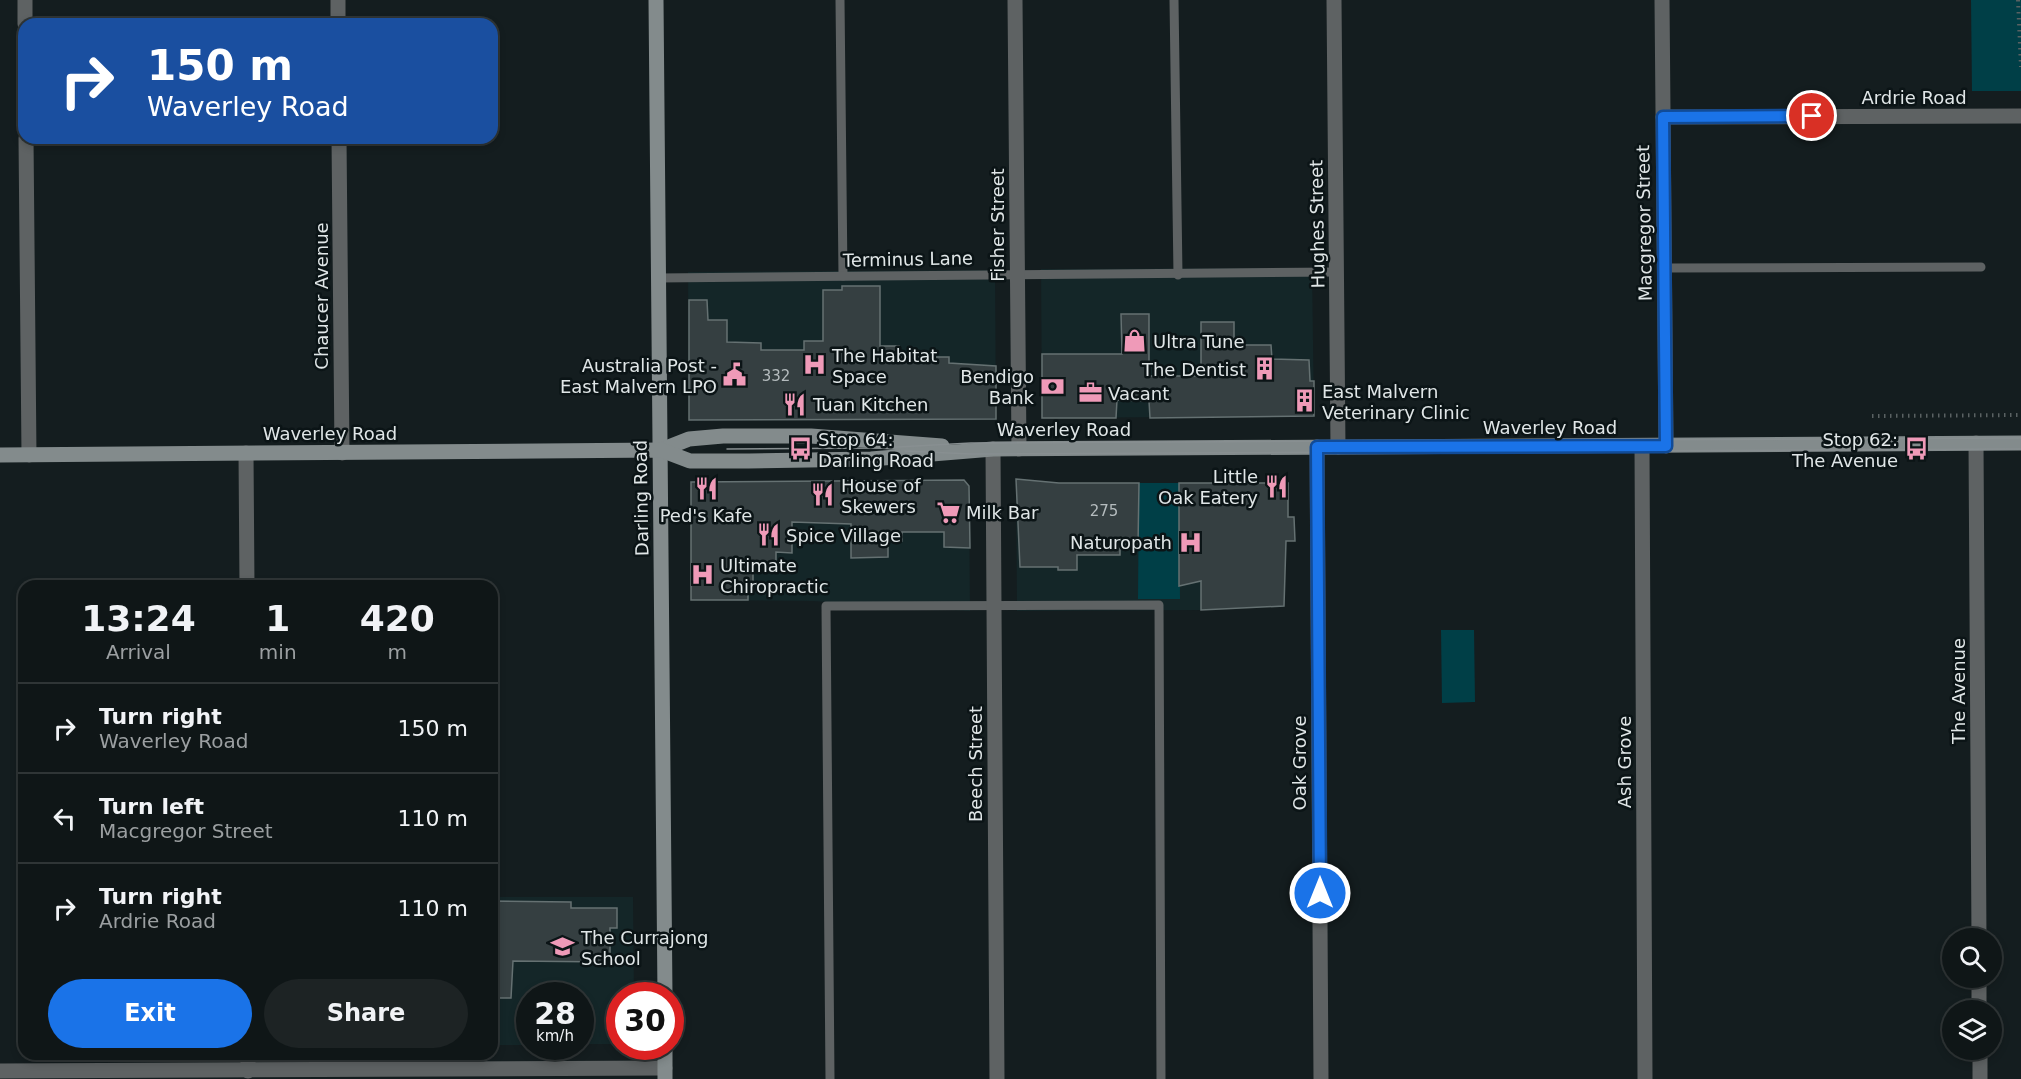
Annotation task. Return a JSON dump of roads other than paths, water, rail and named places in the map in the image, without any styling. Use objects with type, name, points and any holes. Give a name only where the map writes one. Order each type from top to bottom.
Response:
[{"type":"main road","name":"Darling Road","points":[[656,0],[665,982]]},
{"type":"main road","name":"Waverley Road","points":[[0,455],[661,450],[689,439],[811,436],[971,449],[2021,443]]},
{"type":"main road","name":"Waverley Road","points":[[661,450],[690,461],[748,461],[871,459],[971,449]]},
{"type":"street","points":[[25,0],[25,18]]},
{"type":"street","points":[[338,0],[338,18]]},
{"type":"street","name":"Fisher Street","points":[[1015,0],[1019,449]]},
{"type":"street","name":"Hughes Street","points":[[1334,0],[1338,447]]},
{"type":"street","name":"Macgregor Street","points":[[1662,0],[1666,446]]},
{"type":"street","name":"Ardrie Road","points":[[1663,117],[2021,116]]},
{"type":"street","points":[[26,144],[29,455]]},
{"type":"street","name":"Chaucer Avenue","points":[[339,144],[342,453]]},
{"type":"street","name":"The Avenue","points":[[1976,443],[1979,928]]},
{"type":"street","name":"Ash Grove","points":[[1642,446],[1645,1079]]},
{"type":"street","name":"Oak Grove","points":[[1317,447],[1321,1079]]},
{"type":"street","name":"Beech Street","points":[[993,449],[997,1079]]},
{"type":"street","points":[[246,453],[247,580]]},
{"type":"street","points":[[248,1060],[248,1071]]},
{"type":"street","points":[[1980,1060],[1980,1079]]},
{"type":"street","points":[[0,1071],[665,1073]]},
{"type":"lane","points":[[840,0],[843,276]]},
{"type":"lane","points":[[1174,0],[1178,275]]},
{"type":"lane","points":[[1664,268],[1981,267]]},
{"type":"lane","name":"Terminus Lane","points":[[658,278],[1337,272]]},
{"type":"lane","points":[[830,1079],[826,606],[1159,605],[1161,1079]]},
{"type":"tram line","points":[[727,449],[879,448],[971,443],[2021,438]]},
{"type":"tram line","points":[[905,451],[971,454],[2021,449]]},
{"type":"place","name":"Ultra Tune","points":[[1135,341]]},
{"type":"place","name":"The Habitat Space","points":[[814,365]]},
{"type":"place","name":"The Dentist","points":[[1264,369]]},
{"type":"place","name":"Australia Post - East Malvern LPO","points":[[735,375]]},
{"type":"place","name":"Bendigo Bank","points":[[1052,386]]},
{"type":"place","name":"Vacant","points":[[1090,393]]},
{"type":"place","name":"East Malvern Veterinary Clinic","points":[[1304,401]]},
{"type":"place","name":"Tuan Kitchen","points":[[795,404]]},
{"type":"place","name":"Stop 64: Darling Road","points":[[800,449]]},
{"type":"place","name":"Stop 62: The Avenue","points":[[1916,449]]},
{"type":"place","name":"Little Oak Eatery","points":[[1276,486]]},
{"type":"place","name":"Ped's Kafe","points":[[706,489]]},
{"type":"place","name":"House of Skewers","points":[[823,495]]},
{"type":"place","name":"Milk Bar","points":[[948,512]]},
{"type":"place","name":"Spice Village","points":[[768,535]]},
{"type":"place","name":"Naturopath","points":[[1190,542]]},
{"type":"place","name":"Ultimate Chiropractic","points":[[702,575]]},
{"type":"place","name":"The Currajong School","points":[[563,947]]}]
